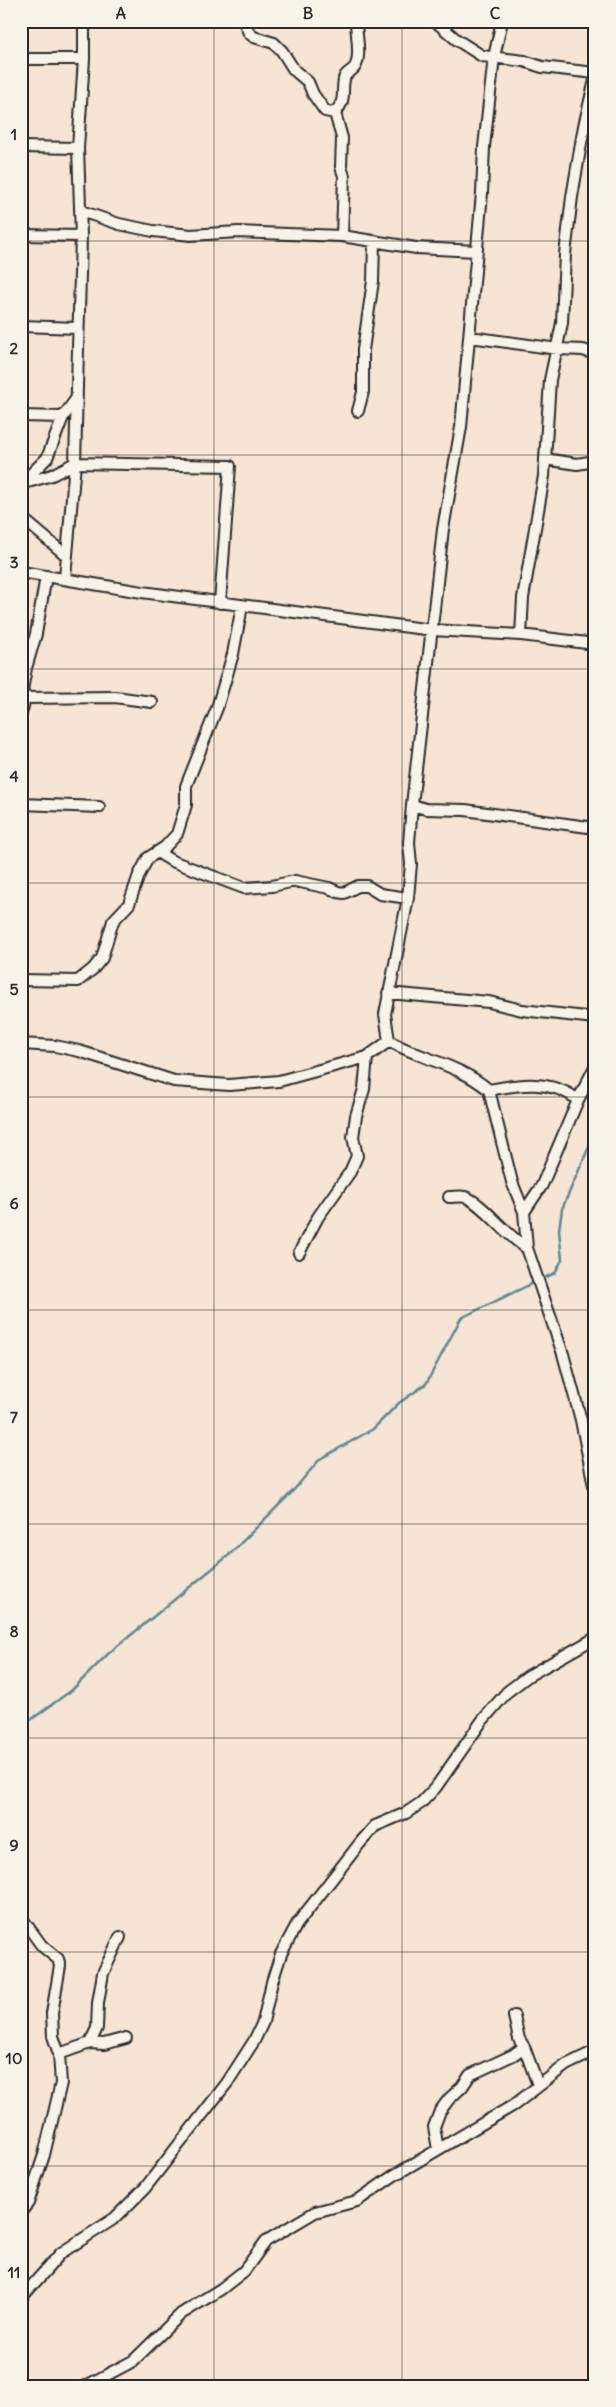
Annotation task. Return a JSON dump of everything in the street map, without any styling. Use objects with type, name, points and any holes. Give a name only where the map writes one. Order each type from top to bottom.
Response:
[{"type":"street","points":[[65,578],[75,463],[81,236],[78,148],[84,59],[84,21]]},
{"type":"street","points":[[244,21],[249,33],[254,37],[274,43],[294,70],[308,82],[313,94],[325,111],[335,113]]},
{"type":"street","points":[[342,236],[344,176],[341,166],[342,138],[335,113],[345,98],[344,78],[346,74],[353,71],[357,63],[356,21]]},
{"type":"street","points":[[435,21],[467,47],[482,56],[524,61],[542,67],[595,73]]},
{"type":"street","points":[[388,1041],[385,1014],[408,898],[411,864],[409,843],[412,805],[443,529],[462,428],[484,147],[494,57],[502,21]]},
{"type":"street","points":[[21,59],[84,59]]},
{"type":"street","points":[[521,635],[523,598],[545,459],[550,380],[558,349],[562,322],[565,254],[572,197],[595,80]]},
{"type":"street","points":[[21,148],[78,148]]},
{"type":"street","points":[[81,211],[119,224],[153,231],[191,235],[238,232],[342,236],[374,243],[416,248],[477,251]]},
{"type":"street","points":[[21,235],[81,236]]},
{"type":"street","points":[[358,411],[363,392],[363,350],[373,281],[374,243]]},
{"type":"street","points":[[21,326],[78,328]]},
{"type":"street","points":[[470,337],[558,349],[583,350],[595,354]]},
{"type":"street","points":[[21,484],[46,458],[62,417],[76,399]]},
{"type":"street","points":[[21,416],[62,417]]},
{"type":"street","points":[[545,459],[577,464],[595,461]]},
{"type":"street","points":[[21,484],[52,475],[75,463],[230,466],[220,603]]},
{"type":"street","points":[[21,517],[67,556]]},
{"type":"street","points":[[21,572],[220,603],[432,630],[521,635],[595,644]]},
{"type":"street","points":[[21,714],[26,668],[36,634],[46,576]]},
{"type":"street","points":[[21,980],[78,981],[93,969],[102,958],[113,921],[129,904],[139,875],[148,858],[177,834],[183,819],[186,786],[217,708],[232,654],[242,606]]},
{"type":"street","points":[[23,693],[115,697],[152,702]]},
{"type":"street","points":[[21,804],[99,807]]},
{"type":"street","points":[[412,805],[426,809],[465,810],[595,828]]},
{"type":"street","points":[[157,852],[172,860],[244,888],[272,886],[295,881],[330,888],[344,893],[358,886],[367,886],[380,894],[408,898]]},
{"type":"street","points":[[388,993],[489,1002],[522,1010],[595,1018]]},
{"type":"street","points":[[21,1044],[55,1046],[79,1051],[174,1081],[229,1085],[279,1082],[367,1057],[388,1041]]},
{"type":"street","points":[[388,1041],[462,1072],[477,1080],[489,1090],[512,1182],[524,1212],[527,1248],[576,1401],[595,1490]]},
{"type":"street","points":[[299,1253],[318,1217],[350,1172],[356,1156],[354,1137],[356,1116],[364,1089],[367,1057]]},
{"type":"street","points":[[524,1212],[532,1204],[545,1178],[578,1100],[595,1068]]},
{"type":"street","points":[[489,1090],[516,1085],[540,1085],[559,1088],[578,1100]]},
{"type":"street","points":[[449,1197],[465,1197],[476,1203],[514,1241],[527,1248]]},
{"type":"street","points":[[21,2298],[62,2253],[115,2218],[145,2188],[221,2091],[254,2042],[263,2022],[272,1982],[281,1954],[297,1924],[360,1843],[375,1826],[406,1813],[436,1787],[482,1721],[507,1692],[528,1676],[595,1638]]},
{"type":"street","points":[[21,1916],[42,1946],[58,1960],[60,1966],[52,2013],[53,2036],[59,2054],[61,2083],[54,2118],[28,2203],[21,2212]]},
{"type":"street","points":[[90,2042],[97,2028],[98,2003],[103,1973],[120,1937]]},
{"type":"street","points":[[514,2016],[519,2039],[524,2047],[538,2085]]},
{"type":"street","points":[[59,2054],[90,2042],[104,2044],[126,2038]]},
{"type":"street","points":[[438,2149],[434,2127],[440,2111],[449,2099],[462,2087],[470,2075],[513,2055],[524,2047]]},
{"type":"street","points":[[86,2386],[133,2361],[181,2314],[221,2289],[244,2271],[266,2240],[315,2212],[356,2201],[438,2149],[514,2105],[566,2065],[595,2051]]},
{"type":"waterway","points":[[542,1279],[555,1273],[562,1260],[559,1230],[562,1209],[595,1133]]},
{"type":"waterway","points":[[21,1727],[72,1690],[109,1653],[229,1555],[292,1492],[320,1459],[373,1429],[399,1403],[426,1384],[461,1318],[535,1282]]}]
